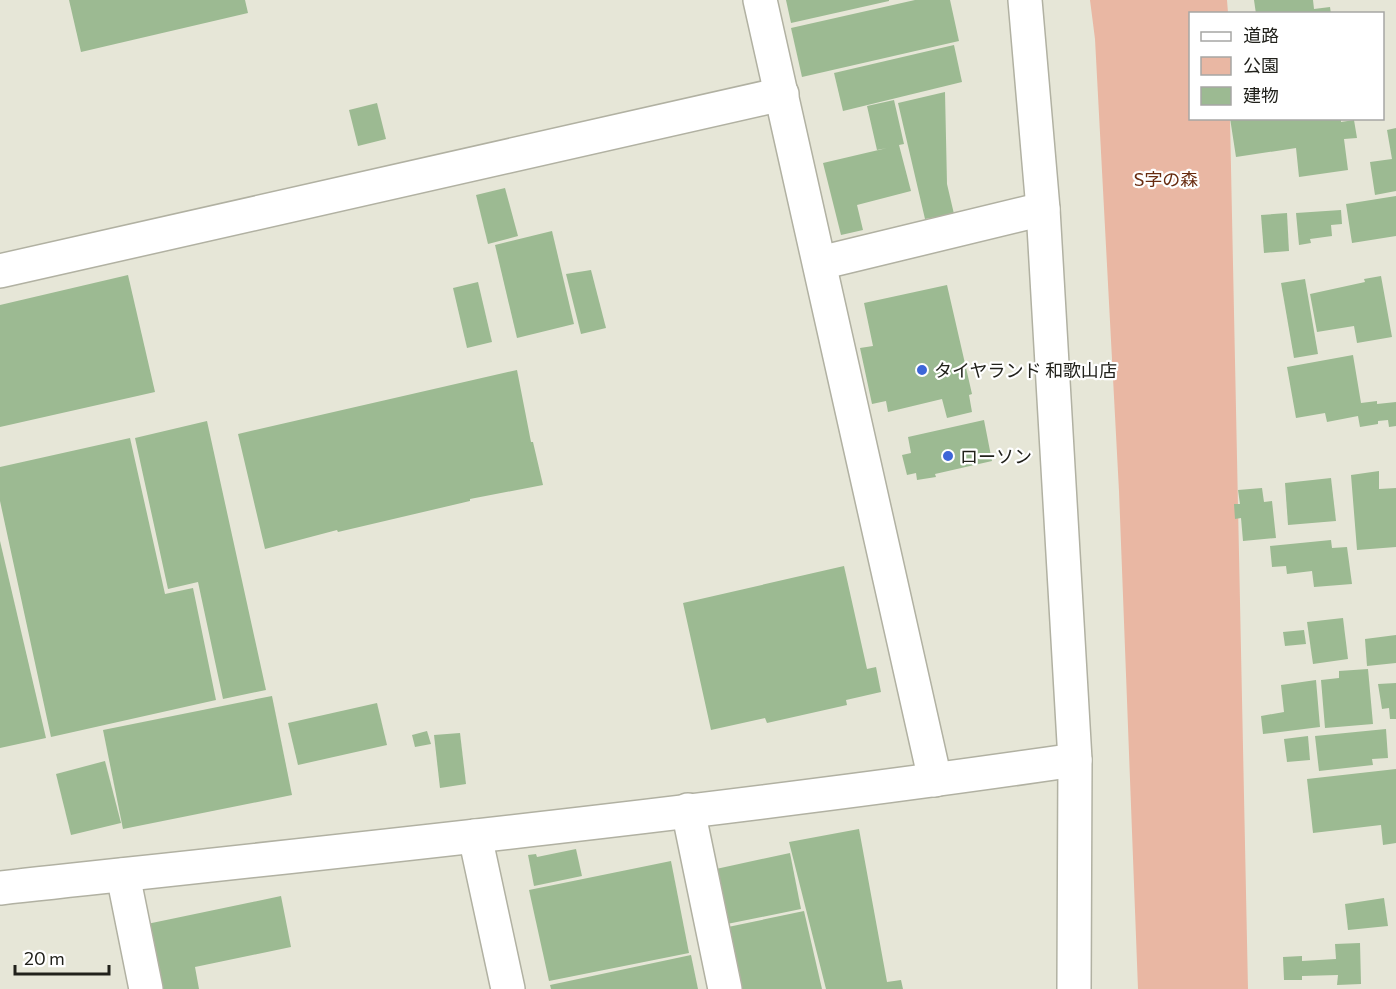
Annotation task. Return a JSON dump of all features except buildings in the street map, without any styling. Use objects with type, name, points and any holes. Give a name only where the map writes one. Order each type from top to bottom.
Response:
[{"type":"street","points":[[760,0],[934,780]]},
{"type":"street","points":[[1025,0],[1043,209],[1075,760],[1074,989]]},
{"type":"street","points":[[0,271],[782,94]]},
{"type":"street","points":[[820,262],[1043,209]]},
{"type":"street","points":[[0,888],[475,836],[934,780],[1075,760]]},
{"type":"street","points":[[688,810],[725,989]]},
{"type":"street","points":[[475,836],[508,989]]},
{"type":"street","points":[[123,875],[146,989]]},
{"type":"green space","name":"S字の森","points":[[1090,0],[1227,0],[1228,12],[1189,12],[1189,120],[1230,120],[1248,989],[1138,989],[1119,491],[1095,39]]},
{"type":"place","name":"タイヤランド 和歌山店","points":[[922,370]]},
{"type":"place","name":"ローソン","points":[[948,456]]}]
